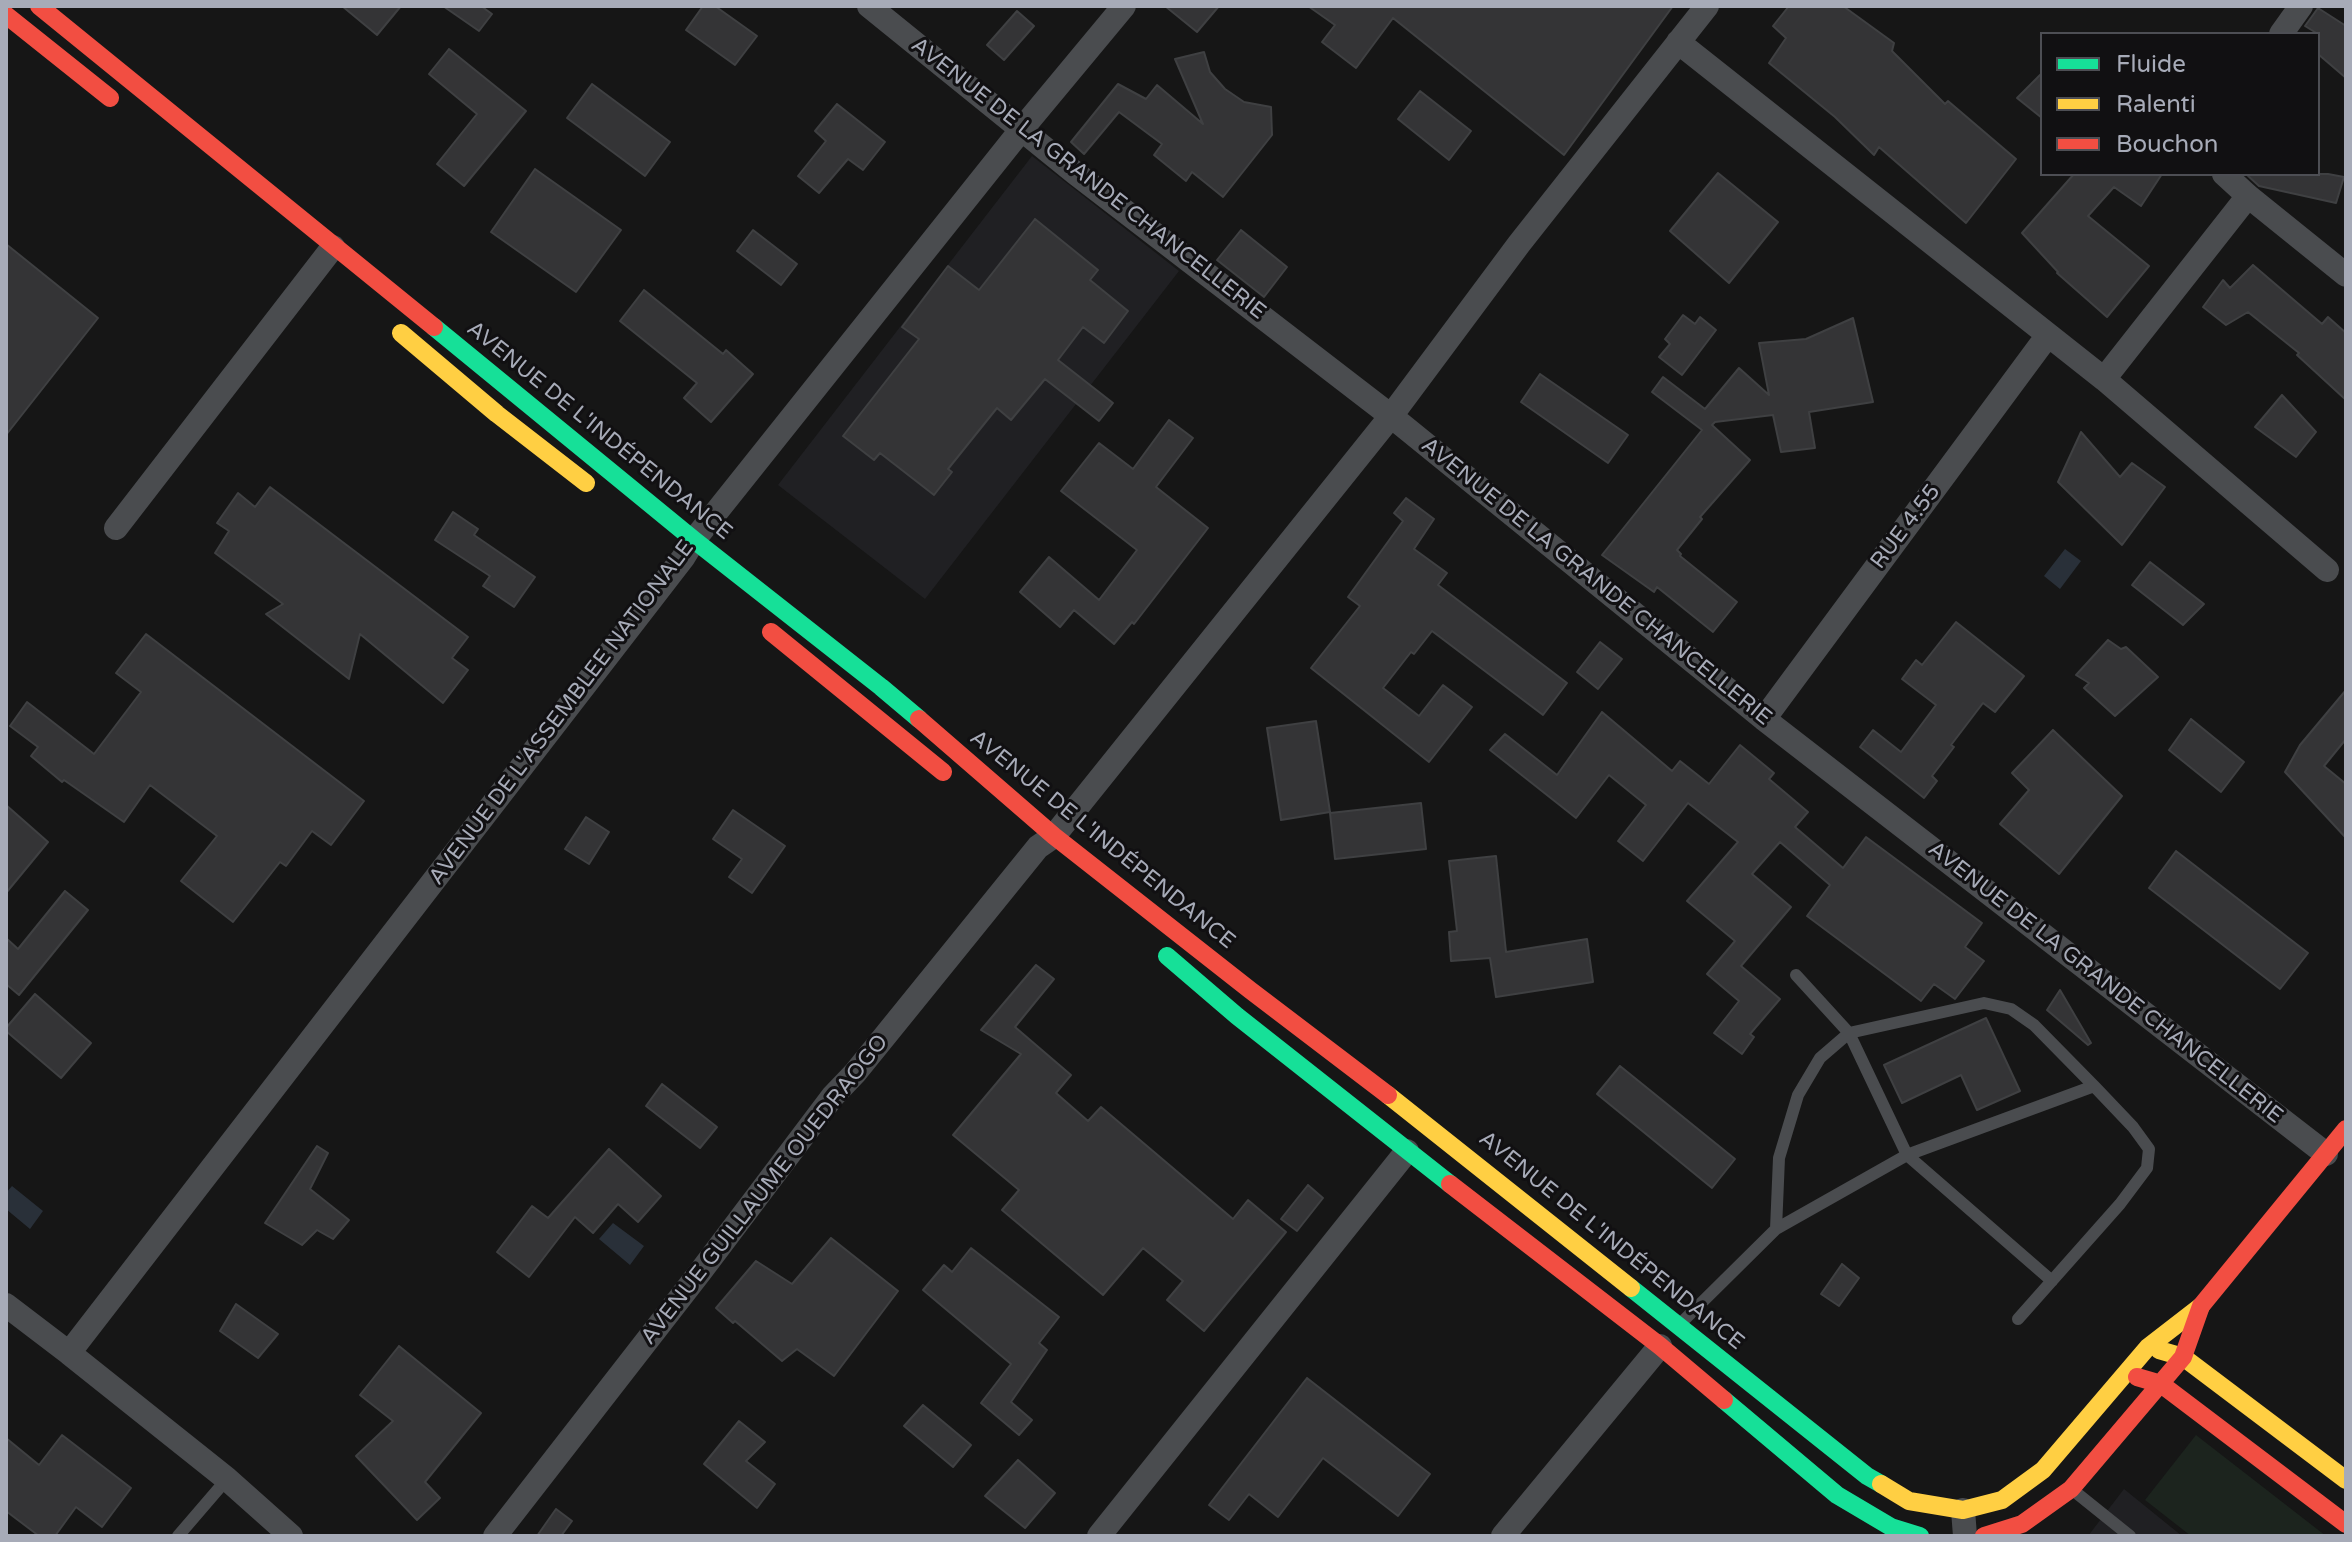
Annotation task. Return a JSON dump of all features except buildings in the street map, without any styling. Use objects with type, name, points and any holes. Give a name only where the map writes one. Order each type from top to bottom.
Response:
[{"type":"main road","name":"AVENUE DE L'INDÉPENDANCE","points":[[39,6],[322,260],[514,391],[685,553],[881,687],[1042,845],[1250,990],[1429,1126],[1867,1476],[1909,1501],[1963,1510],[2002,1500],[2043,1470],[2148,1347],[2201,1306]]},
{"type":"main road","points":[[6,15],[128,113]]},
{"type":"main road","points":[[390,324],[497,414],[596,490]]},
{"type":"main road","points":[[497,414],[514,391]]},
{"type":"main road","points":[[755,619],[952,779]]},
{"type":"main road","points":[[865,711],[881,687]]},
{"type":"main road","points":[[1155,946],[1237,1016],[1407,1151],[1660,1346],[1837,1495],[1891,1527],[1920,1536]]},
{"type":"main road","points":[[1984,1536],[2022,1524],[2071,1489],[2183,1357],[2201,1306],[2346,1129]]},
{"type":"main road","points":[[2148,1347],[2183,1357],[2346,1480]]},
{"type":"main road","points":[[2126,1375],[2161,1384],[2346,1524]]},
{"type":"street","name":"AVENUE DE LA GRANDE CHANCELLERIE","points":[[869,6],[1021,130],[1391,416],[1764,719],[2326,1154]]},
{"type":"street","name":"AVENUE DE L'ASSEMBLEE NATIONALE","points":[[69,1353],[685,553],[1021,130],[1124,6]]},
{"type":"street","name":"AVENUE GUILLAUME OUEDRAOGO","points":[[495,1536],[833,1096],[855,1073],[1391,416],[1519,244],[1707,6]]},
{"type":"street","points":[[2282,32],[2301,6]]},
{"type":"street","points":[[1678,42],[2104,379],[2327,570]]},
{"type":"street","points":[[2226,176],[2346,275]]},
{"type":"street","points":[[2104,379],[2248,196]]},
{"type":"street","points":[[116,528],[322,260]]},
{"type":"street","name":"RUE 4.55","points":[[1764,719],[2048,335]]},
{"type":"street","points":[[1099,1536],[1407,1151]]},
{"type":"street","points":[[6,1305],[227,1479],[291,1536]]},
{"type":"street","points":[[1503,1536],[1660,1346]]},
{"type":"street","points":[[1963,1510],[1965,1536]]},
{"type":"lane","points":[[1796,975],[1849,1033],[1907,1155],[2052,1281]]},
{"type":"lane","points":[[1776,1229],[1779,1158],[1798,1095],[1820,1058],[1849,1033],[1984,1003],[2011,1009],[2034,1025],[2133,1127],[2149,1149],[2147,1168],[2120,1204],[2018,1319]]},
{"type":"lane","points":[[1678,1327],[1776,1229],[1907,1155],[2094,1086]]},
{"type":"lane","points":[[178,1536],[227,1479]]},
{"type":"lane","points":[[2071,1489],[2130,1536]]},
{"type":"shaded area","points":[[1032,156],[1179,271],[925,599],[778,485]]},
{"type":"shaded area","points":[[2065,549],[2081,561],[2060,589],[2044,576]]},
{"type":"shaded area","points":[[12,1186],[43,1211],[30,1229],[6,1209],[6,1193]]},
{"type":"shaded area","points":[[613,1223],[644,1246],[630,1265],[599,1239]]},
{"type":"shaded area","points":[[2196,1435],[2326,1536],[2191,1536],[2145,1500]]},
{"type":"shaded area","points":[[2124,1489],[2182,1536],[2088,1536]]},
{"type":"traffic: fast","points":[[434,327],[919,719]]},
{"type":"traffic: fast","points":[[1167,956],[1237,1016],[1450,1184]]},
{"type":"traffic: fast","points":[[1631,1288],[1881,1484]]},
{"type":"traffic: fast","points":[[1724,1400],[1837,1495],[1891,1527],[1920,1536]]},
{"type":"traffic: slow","points":[[401,333],[497,414],[586,483]]},
{"type":"traffic: slow","points":[[1388,1095],[1631,1288]]},
{"type":"traffic: slow","points":[[1881,1484],[1909,1501],[1963,1510],[2002,1500],[2043,1470],[2148,1347],[2201,1306]]},
{"type":"traffic: slow","points":[[2159,1350],[2183,1357],[2346,1480]]},
{"type":"traffic: jam","points":[[39,6],[434,327]]},
{"type":"traffic: jam","points":[[6,15],[110,98]]},
{"type":"traffic: jam","points":[[771,632],[943,772]]},
{"type":"traffic: jam","points":[[919,719],[1054,836],[1388,1095]]},
{"type":"traffic: jam","points":[[1984,1536],[2022,1524],[2071,1489],[2183,1357],[2201,1306],[2346,1129]]},
{"type":"traffic: jam","points":[[1450,1184],[1660,1346],[1724,1400]]},
{"type":"traffic: jam","points":[[2137,1377],[2161,1384],[2346,1524]]}]
